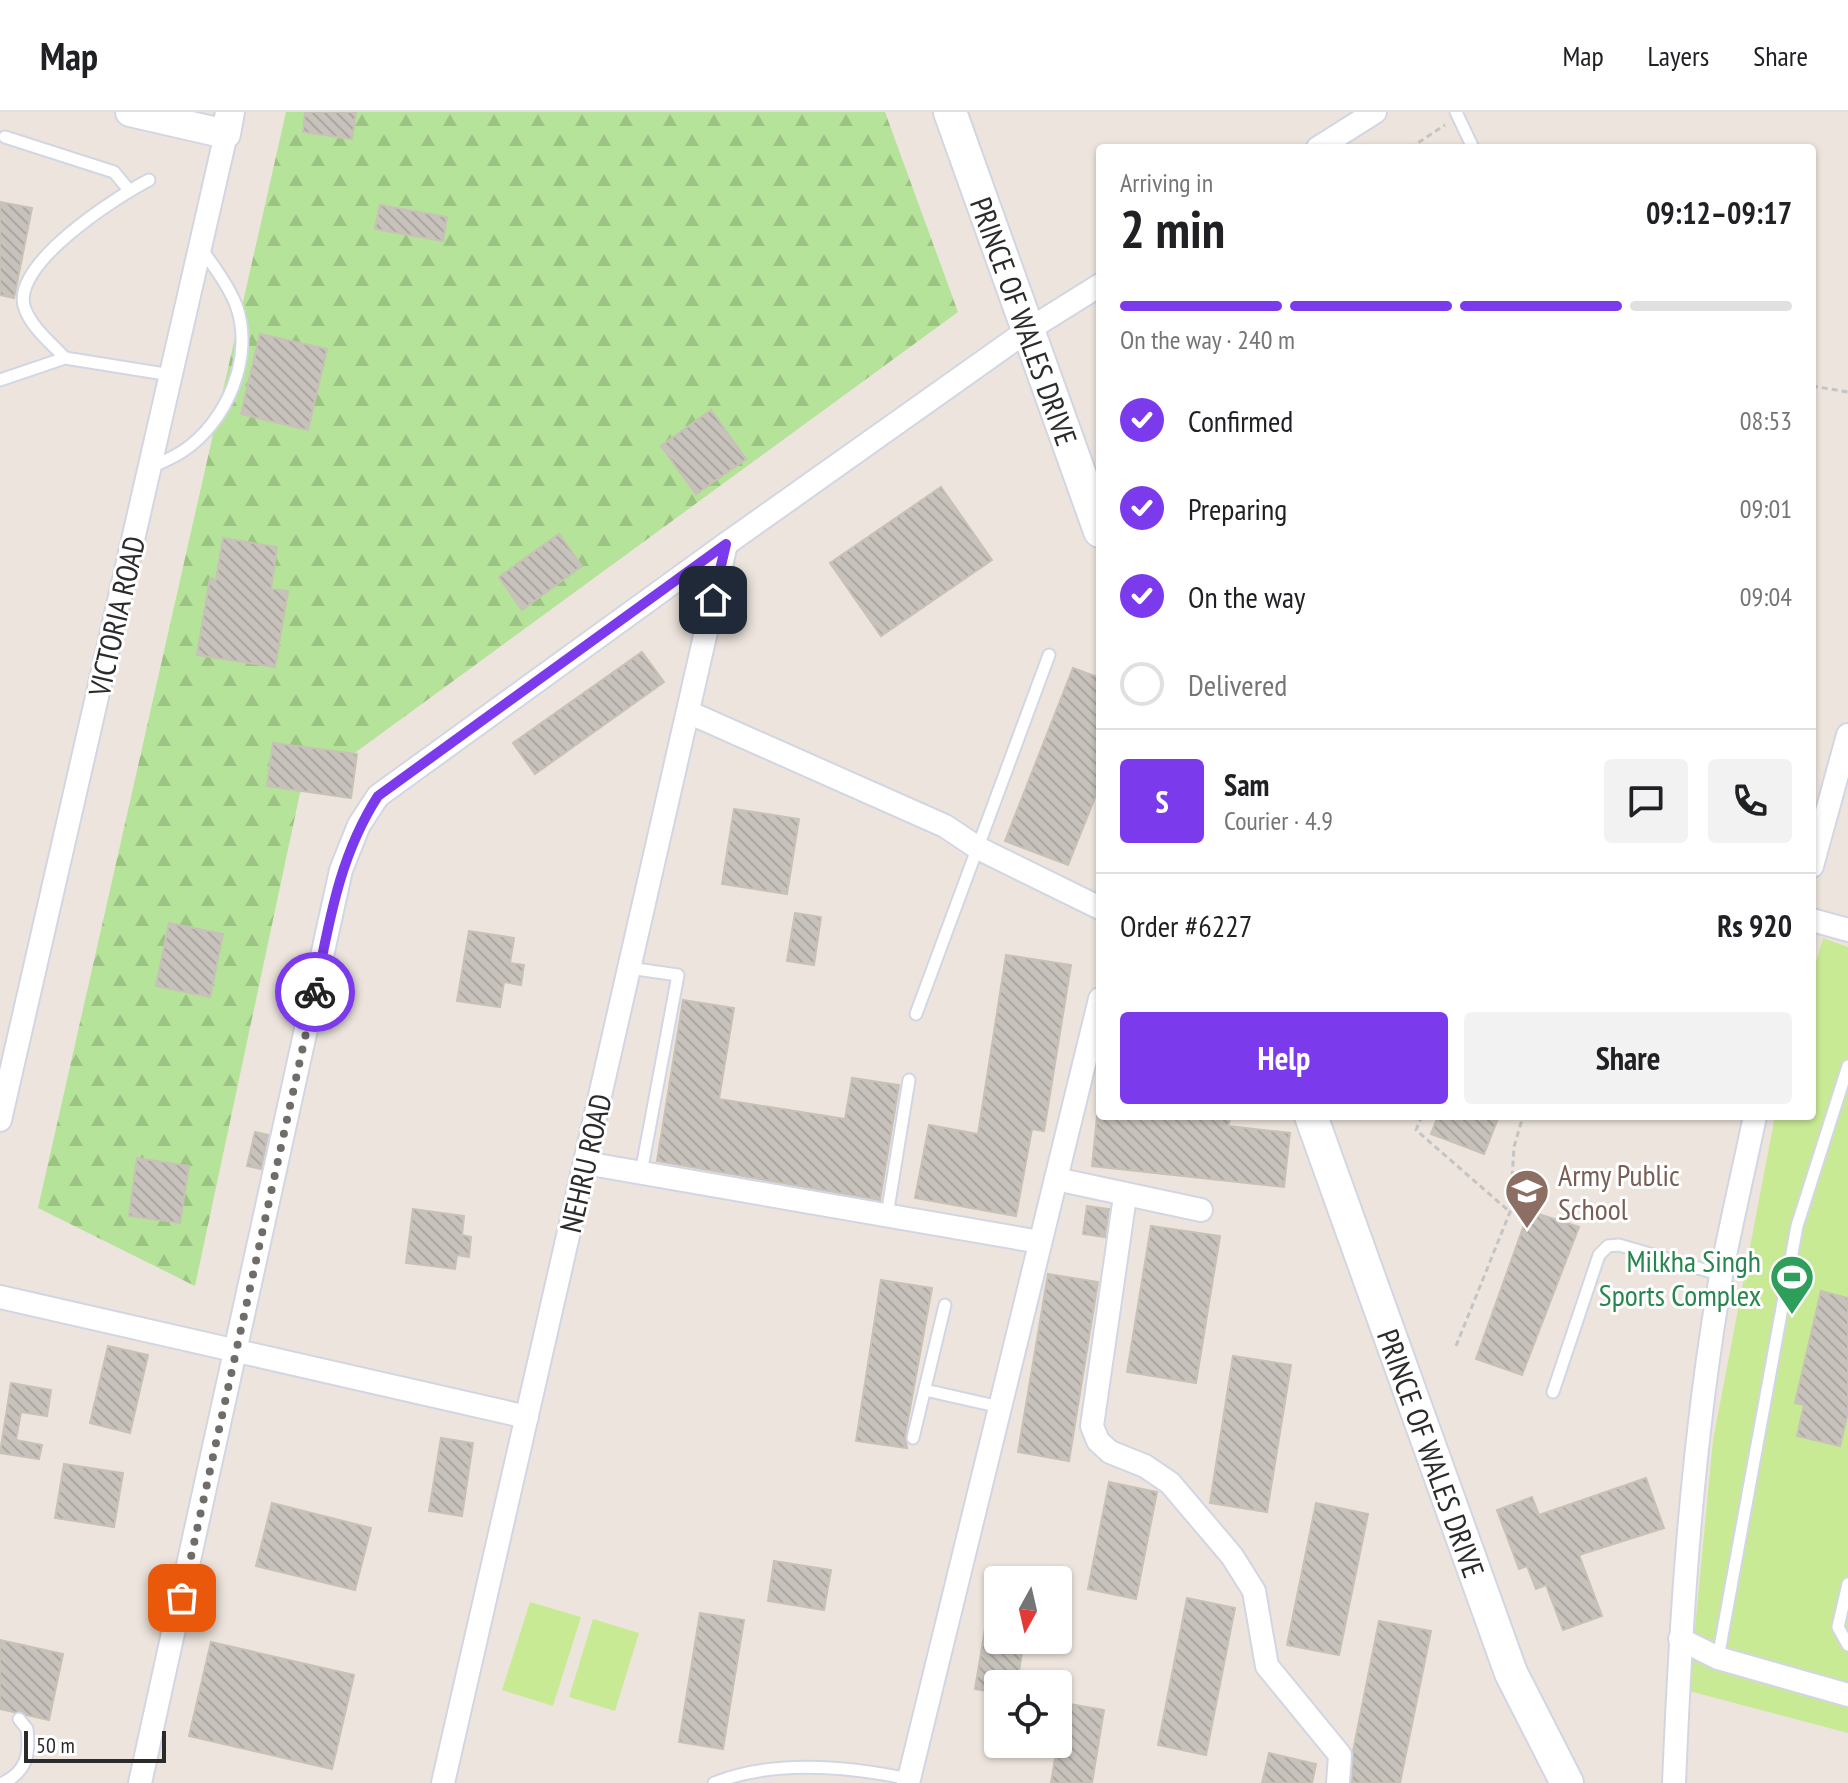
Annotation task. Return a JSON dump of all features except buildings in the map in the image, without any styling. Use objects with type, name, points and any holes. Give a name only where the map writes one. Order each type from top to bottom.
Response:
[{"type":"main road","name":"PRINCE OF WALES DRIVE","points":[[950,112],[1096,520]]},
{"type":"main road","name":"PRINCE OF WALES DRIVE","points":[[1312,1120],[1511,1673],[1567,1783]]},
{"type":"street","points":[[130,112],[228,123]]},
{"type":"street","points":[[1324,144],[1375,112]]},
{"type":"street","name":"VICTORIA ROAD","points":[[0,1120],[228,123]]},
{"type":"street","points":[[140,1783],[238,1351],[341,870],[359,825],[378,796],[1028,330],[1096,288]]},
{"type":"street","name":"NEHRU ROAD","points":[[443,1783],[726,544]]},
{"type":"street","points":[[688,712],[945,826],[978,848],[1096,906]]},
{"type":"street","points":[[1816,851],[1848,735]]},
{"type":"street","points":[[1816,921],[1848,930]]},
{"type":"street","points":[[909,1781],[1096,1015]]},
{"type":"street","points":[[1674,1783],[1680,1639],[1705,1389],[1722,1275],[1754,1120]]},
{"type":"street","points":[[585,1163],[1040,1242]]},
{"type":"street","points":[[1056,1179],[1201,1210]]},
{"type":"street","points":[[1125,1196],[1092,1426],[1098,1441],[1110,1452],[1145,1466],[1170,1483],[1232,1556],[1254,1591],[1267,1666],[1340,1755],[1338,1783]]},
{"type":"street","points":[[0,1297],[527,1417]]},
{"type":"street","points":[[1680,1639],[1718,1658],[1848,1695]]},
{"type":"lane","points":[[1457,114],[1471,144]]},
{"type":"lane","points":[[5,137],[114,172],[129,190]]},
{"type":"lane","points":[[65,358],[25,309],[23,292],[33,272],[58,243],[129,190],[149,180]]},
{"type":"lane","points":[[150,468],[183,451],[201,436],[235,388],[241,329],[229,294],[200,247]]},
{"type":"lane","points":[[0,380],[65,358],[171,375]]},
{"type":"lane","points":[[916,1014],[1049,655]]},
{"type":"lane","points":[[629,968],[678,975],[641,1173]]},
{"type":"lane","points":[[1718,1658],[1797,1226],[1848,1066]]},
{"type":"lane","points":[[887,1215],[909,1080]]},
{"type":"lane","points":[[1553,1392],[1599,1255],[1608,1246],[1619,1245],[1722,1275]]},
{"type":"lane","points":[[913,1438],[945,1305]]},
{"type":"lane","points":[[925,1390],[1000,1407]]},
{"type":"lane","points":[[1848,1584],[1838,1627],[1848,1645]]},
{"type":"lane","points":[[3,1783],[22,1771],[26,1760],[27,1729],[19,1719]]},
{"type":"lane","points":[[801,1783],[804,1768]]},
{"type":"lane","points":[[714,1783],[804,1768],[864,1769],[909,1781]]},
{"type":"path","points":[[1416,144],[1457,114]]},
{"type":"path","points":[[1816,387],[1848,392]]},
{"type":"path","points":[[1420,1120],[1416,1130],[1510,1212]]},
{"type":"path","points":[[1456,1346],[1510,1212],[1514,1147],[1522,1120]]},
{"type":"green space","points":[[286,112],[885,112],[958,312],[300,793],[195,1286],[38,1208]]},
{"type":"green space","name":"Milkha Singh Sports Complex","points":[[1823,938],[1848,947],[1848,1733],[1689,1691],[1713,1440],[1774,1120],[1816,1120],[1816,962]]},
{"type":"green space","points":[[530,1602],[581,1617],[553,1706],[502,1690]]},
{"type":"green space","points":[[593,1619],[639,1633],[615,1711],[569,1697]]},
{"type":"way so far","points":[[182,1598],[315,992]]},
{"type":"place","name":"Army Public School","points":[[1527,1230]]},
{"type":"place","name":"Milkha Singh Sports Complex","points":[[1792,1316]]},
{"type":"route","points":[[315,992],[341,870],[359,825],[378,796],[726,544],[713,600]]}]
